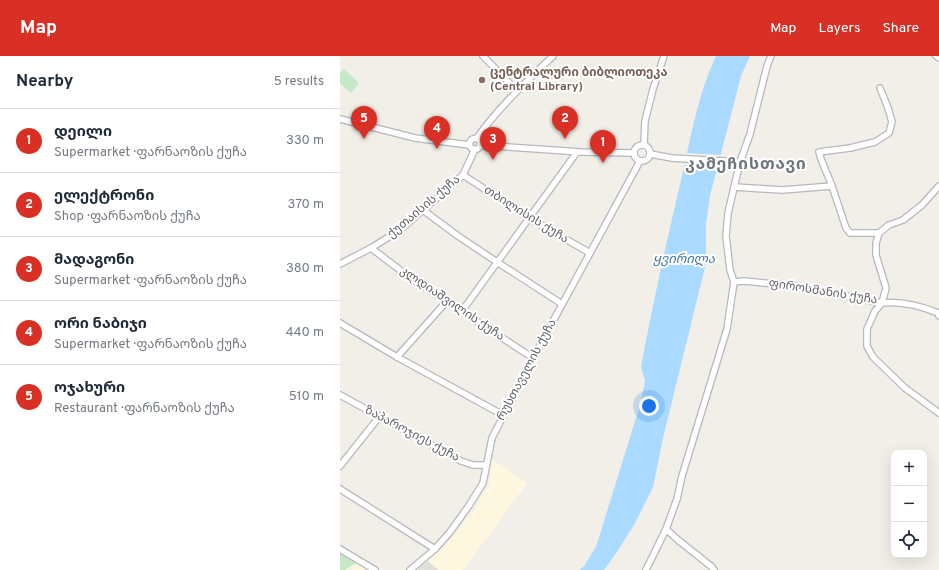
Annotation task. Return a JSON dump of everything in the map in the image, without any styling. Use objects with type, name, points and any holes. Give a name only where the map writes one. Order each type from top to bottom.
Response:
[{"type":"street","points":[[483,56],[517,91]]},
{"type":"street","points":[[469,144],[471,139],[477,138],[517,91],[553,56]]},
{"type":"street","points":[[644,145],[638,146],[634,150],[636,158],[640,161],[648,159],[650,154],[648,148],[644,145],[645,121],[653,89],[664,56]]},
{"type":"street","points":[[646,570],[666,529],[677,499],[682,476],[727,329],[734,282],[730,270],[726,236],[728,213],[740,162],[750,134],[767,66],[771,56]]},
{"type":"street","points":[[880,88],[892,122],[889,133],[875,142],[850,148],[819,152],[846,228],[850,233],[879,233],[889,225],[903,220],[922,205],[939,186]]},
{"type":"street","points":[[340,119],[415,138],[469,144],[471,148],[475,149],[480,145],[577,152],[634,153]]},
{"type":"street","points":[[477,138],[480,141],[480,145]]},
{"type":"street","name":"ქუთაისის ქუჩა","points":[[340,264],[371,248],[400,230],[463,175],[475,149]]},
{"type":"street","points":[[462,311],[577,152]]},
{"type":"street","points":[[650,154],[672,158],[740,162]]},
{"type":"street","name":"რუსთაველის ქუჩა","points":[[410,570],[435,549],[450,532],[468,507],[482,483],[492,438],[503,415],[640,161]]},
{"type":"street","name":"თბილისის ქუჩა","points":[[463,175],[529,218],[590,253]]},
{"type":"street","points":[[734,187],[782,190],[832,186]]},
{"type":"street","points":[[423,210],[458,236],[562,304]]},
{"type":"street","name":"ფიროსმანის ქუჩა","points":[[734,282],[744,281],[793,286],[882,303],[886,288],[876,255],[876,243],[879,233]]},
{"type":"street","name":"კლდიაშვილის ქუჩა","points":[[371,248],[408,276],[533,358]]},
{"type":"street","points":[[397,357],[447,301]]},
{"type":"street","points":[[939,314],[926,309],[893,302],[882,303],[874,311],[867,329],[867,346],[873,357],[905,388],[939,413]]},
{"type":"street","points":[[340,323],[397,357],[503,415]]},
{"type":"street","name":"ზაპაროჯიეს ქუჩა","points":[[340,395],[461,461],[473,465],[486,465]]},
{"type":"street","points":[[340,466],[379,417]]},
{"type":"street","points":[[340,489],[435,549]]},
{"type":"street","points":[[666,529],[714,570]]},
{"type":"street","points":[[340,548],[375,570]]},
{"type":"shaded area","points":[[492,459],[527,483],[463,570],[438,570],[428,561],[452,538],[475,508],[489,484]]},
{"type":"shaded area","points":[[428,561],[438,570],[417,570]]},
{"type":"shaded area","points":[[358,562],[370,570],[345,570]]},
{"type":"green space","points":[[344,69],[359,83],[351,93],[340,83],[340,73]]},
{"type":"green space","points":[[340,551],[358,562],[345,570],[340,570]]},
{"type":"water","name":"ყვირილა","points":[[716,56],[750,56],[741,76],[710,196],[706,224],[706,263],[663,438],[653,487],[635,523],[604,570],[580,570],[596,547],[641,402],[645,381],[641,367],[660,271],[696,115],[704,85]]},
{"type":"pier","points":[[685,153],[722,155],[719,167],[682,165]]},
{"type":"place","name":"ცენტრალური ბიბლიოთეკა (Central Library)","points":[[482,80]]},
{"type":"place","name":"ოჯახური","points":[[364,139]]},
{"type":"place","name":"ელექტრონი","points":[[565,139]]},
{"type":"place","name":"ორი ნაბიჯი","points":[[437,149]]},
{"type":"place","name":"მადაგონი","points":[[493,160]]},
{"type":"place","name":"დეილი","points":[[603,163]]},
{"type":"district","name":"კამეჩისთავი","points":[[746,165]]}]
